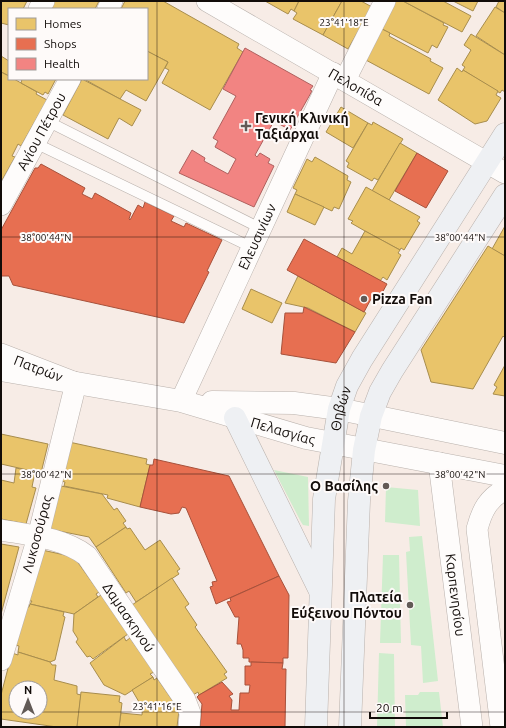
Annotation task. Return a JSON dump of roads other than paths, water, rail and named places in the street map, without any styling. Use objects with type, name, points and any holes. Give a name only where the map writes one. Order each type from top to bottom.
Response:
[{"type":"main road","name":"Θηβών","points":[[316,727],[324,499],[332,443],[339,409],[347,386],[362,359],[496,168],[505,134]]},
{"type":"main road","points":[[350,727],[359,501],[364,450],[371,416],[380,392],[392,371],[505,195]]},
{"type":"main road","points":[[235,418],[321,593]]},
{"type":"street","name":"Πελοπίδα","points":[[207,1],[496,168]]},
{"type":"street","name":"Ελευσινίων","points":[[181,401],[262,228],[339,77],[385,1]]},
{"type":"street","name":"Αγίου Πέτρου","points":[[1,205],[69,80]]},
{"type":"street","name":"Πατρών","points":[[1,354],[76,383]]},
{"type":"street","name":"Πελασγίας","points":[[1,370],[181,401],[306,438],[505,476]]},
{"type":"street","name":"Λυκοσούρας","points":[[1,660],[38,537],[76,383]]},
{"type":"street","name":"Πελασγίας","points":[[181,401],[294,403],[339,409],[505,442]]},
{"type":"street","name":"Καρπενησίου","points":[[439,463],[472,727]]},
{"type":"street","points":[[501,727],[477,529],[482,511],[491,499],[505,489]]},
{"type":"street","name":"Δαμασκηνού","points":[[1,530],[38,537],[76,547],[87,556],[185,700],[190,713],[188,727]]},
{"type":"lane","points":[[46,121],[262,228]]},
{"type":"lane","points":[[35,143],[253,248]]},
{"type":"place","name":"Γενική Κλινική Ταξιάρχαι","points":[[246,126]]},
{"type":"place","name":"Pizza Fan","points":[[364,299]]},
{"type":"place","name":"Ο Βασίλης","points":[[386,486]]},
{"type":"place","name":"Πλατεία Εύξεινου Πόντου","points":[[410,605]]}]
